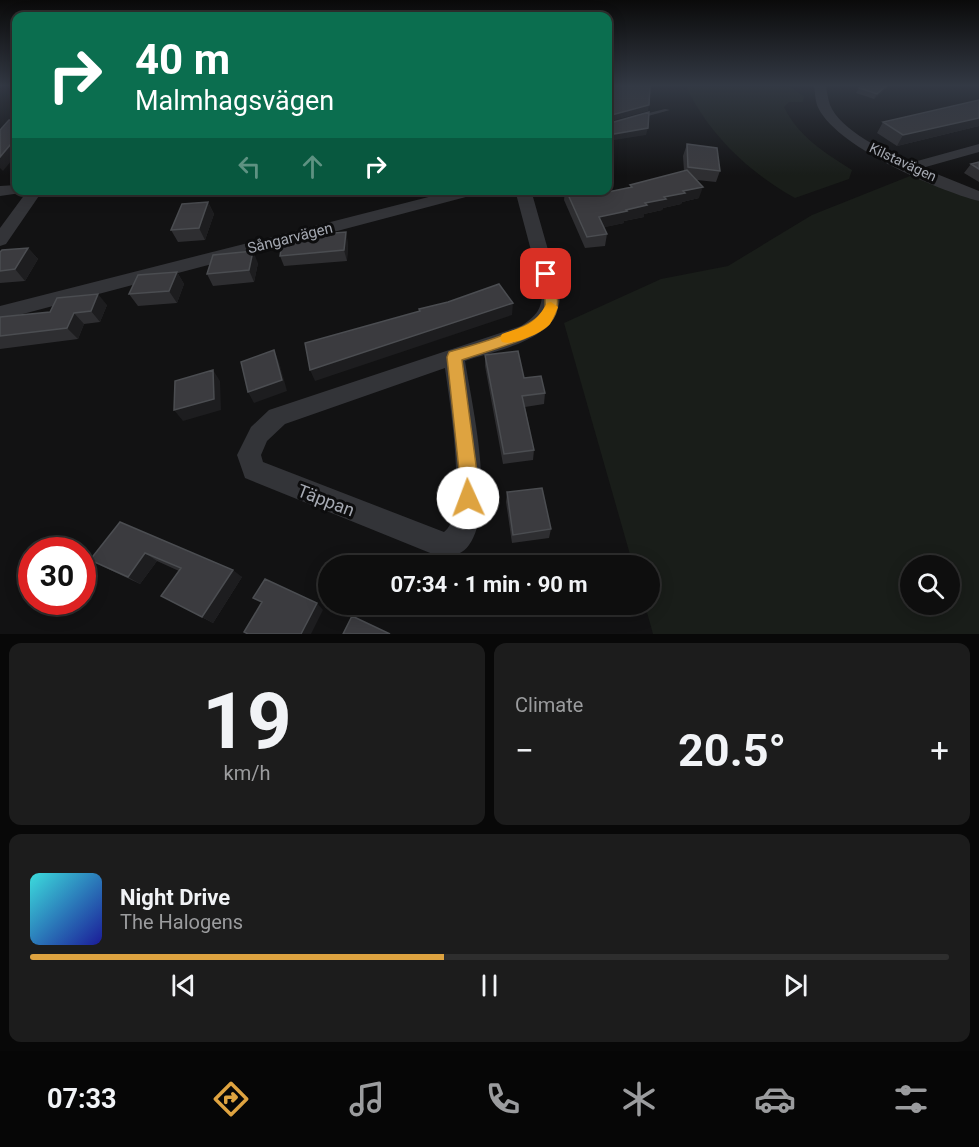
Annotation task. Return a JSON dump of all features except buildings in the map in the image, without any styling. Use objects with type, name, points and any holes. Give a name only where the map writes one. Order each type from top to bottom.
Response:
[{"type":"street","name":"Kilstavägen","points":[[830,116],[848,133],[883,155],[979,196]]},
{"type":"street","points":[[910,167],[979,148]]},
{"type":"street","points":[[0,240],[32,195]]},
{"type":"street","name":"Sångarvägen","points":[[0,313],[457,195]]},
{"type":"street","points":[[454,357],[528,331],[544,321],[552,308],[551,291],[524,195]]},
{"type":"street","name":"Täppan","points":[[454,357],[469,480],[468,515],[460,536],[445,546],[254,470],[249,455],[259,434],[278,417],[454,357]]},
{"type":"lane","points":[[612,124],[645,116]]},
{"type":"shaded area","points":[[703,116],[789,116],[813,143],[852,170],[849,179],[795,198],[762,177],[732,151]]},
{"type":"shaded area","points":[[915,174],[979,201],[979,634],[653,634],[648,615],[660,615],[660,555],[630,555],[564,323],[661,279],[728,266],[812,215]]},
{"type":"slow traffic","points":[[507,338],[528,331],[544,321],[551,307]]},
{"type":"route","points":[[468,498],[469,480],[454,357],[528,331],[544,321],[552,308],[551,291],[546,274]]}]
